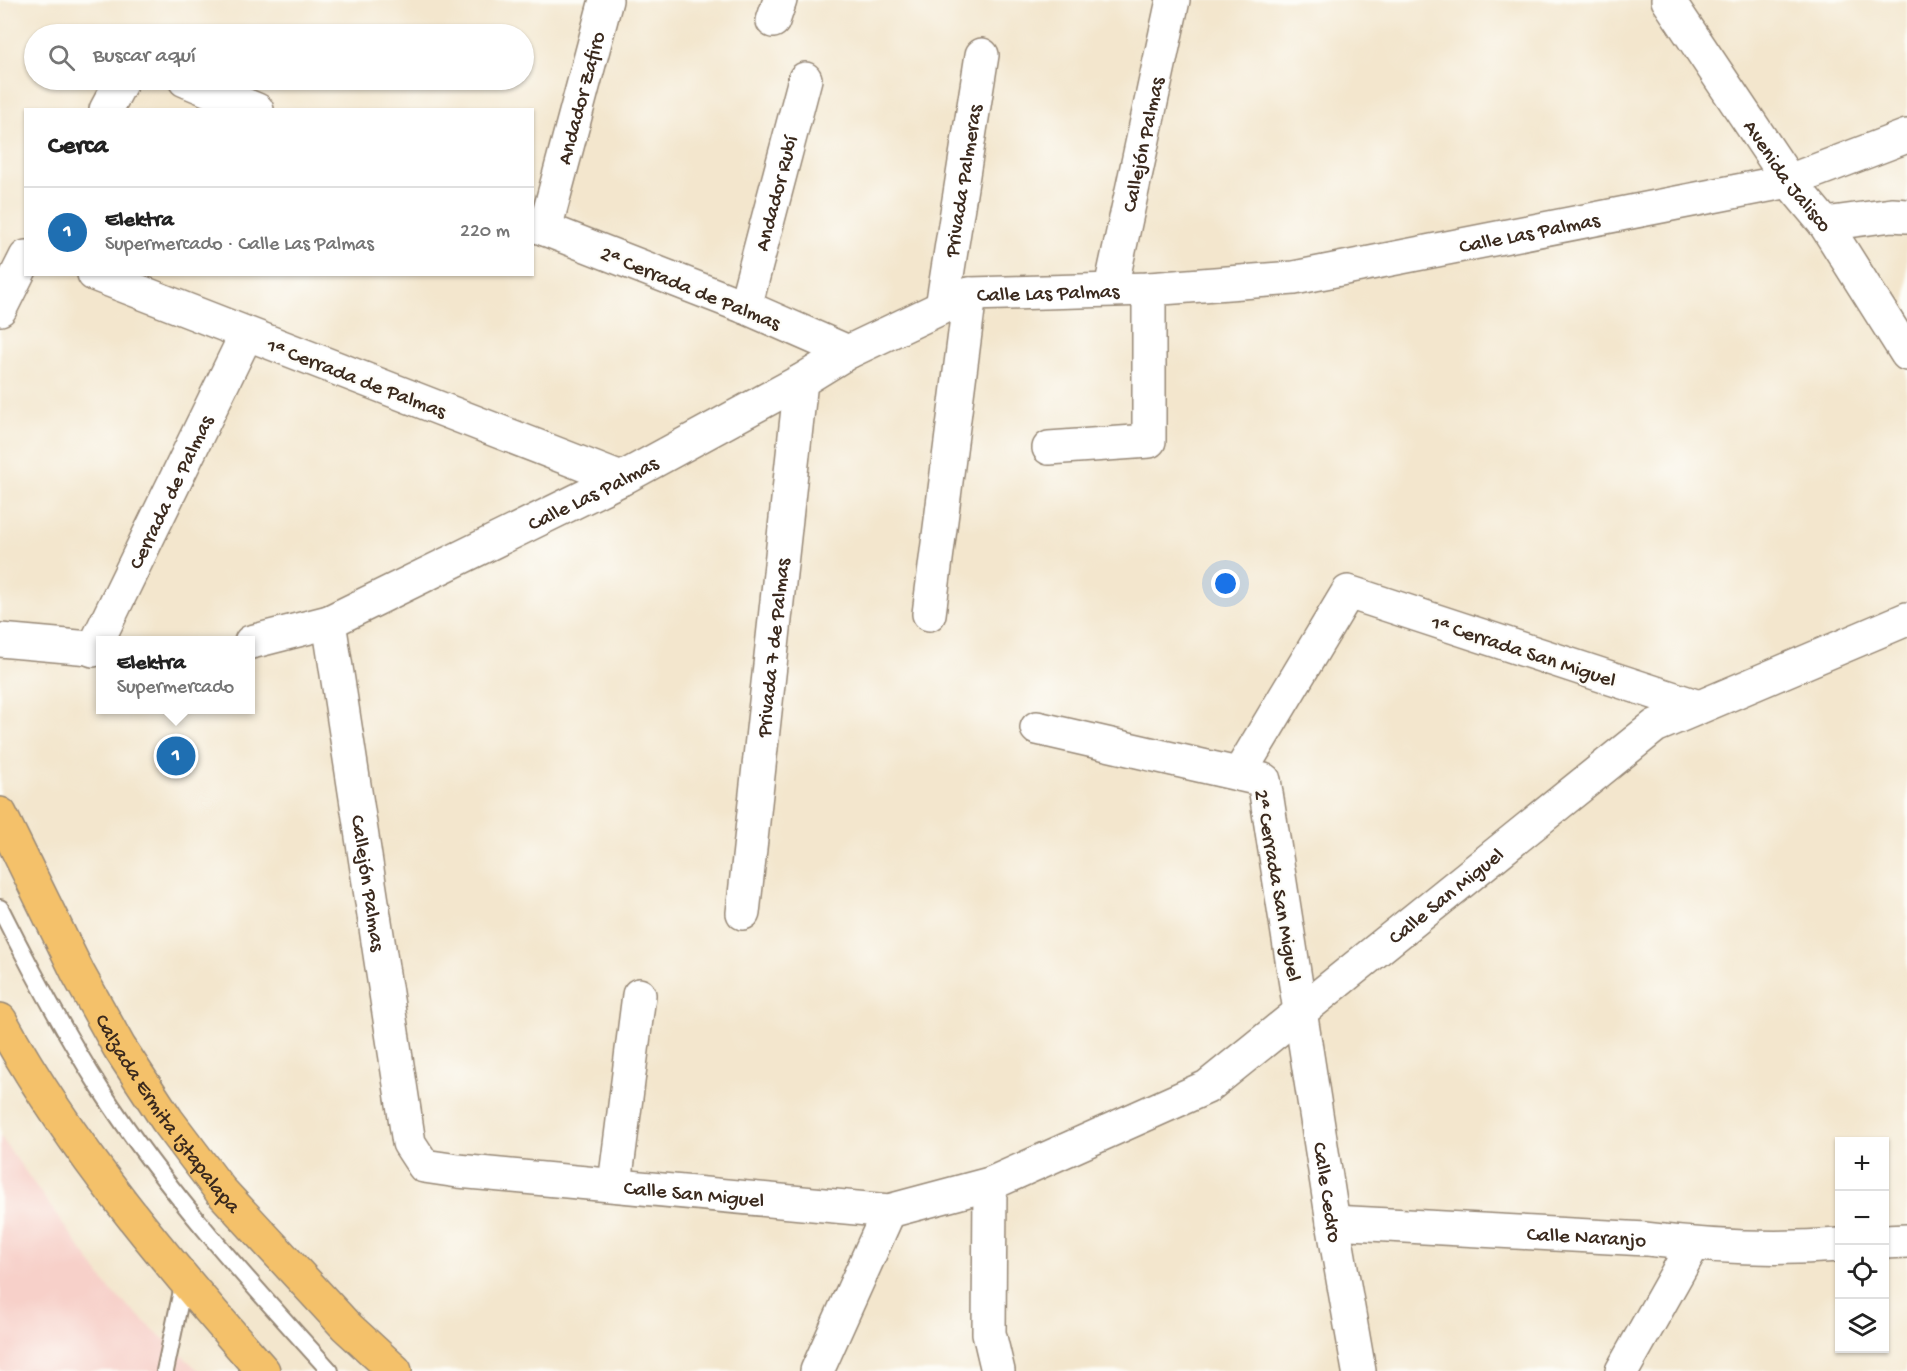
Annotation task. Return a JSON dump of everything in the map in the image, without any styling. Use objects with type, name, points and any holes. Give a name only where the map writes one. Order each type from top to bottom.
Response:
[{"type":"main road","name":"Calzada Ermita Iztapalapa","points":[[0,814],[78,973],[119,1047],[167,1120],[219,1190],[346,1326],[395,1371]]},
{"type":"main road","points":[[0,1020],[53,1106],[106,1182],[184,1281],[263,1371]]},
{"type":"street","name":"Andador Zafiro","points":[[539,226],[606,0]]},
{"type":"street","name":"Callejón Palmas","points":[[1111,288],[1173,0]]},
{"type":"street","name":"Avenida Jalisco","points":[[1668,0],[1789,182],[1825,224],[1907,354]]},
{"type":"street","name":"Privada Palmeras","points":[[929,614],[956,301],[982,55]]},
{"type":"street","name":"Andador Rubí","points":[[745,307],[805,79]]},
{"type":"street","points":[[107,108],[117,90]]},
{"type":"street","points":[[209,90],[252,108]]},
{"type":"street","name":"Calle Las Palmas","points":[[255,641],[329,622],[621,479],[801,381],[848,352],[956,301],[1111,288],[1149,289],[1294,278],[1789,182],[1907,136]]},
{"type":"street","points":[[1825,224],[1907,216]]},
{"type":"street","name":"2ª Cerrada de Palmas","points":[[539,226],[745,307],[848,352]]},
{"type":"street","points":[[0,309],[24,261]]},
{"type":"street","name":"1ª Cerrada de Palmas","points":[[99,276],[621,479]]},
{"type":"street","points":[[1049,448],[1149,441],[1149,289]]},
{"type":"street","name":"Cerrada de Palmas","points":[[104,636],[246,335]]},
{"type":"street","name":"Privada 7 de Palmas","points":[[743,913],[801,381]]},
{"type":"street","name":"1ª Cerrada San Miguel","points":[[1348,592],[1699,707]]},
{"type":"street","name":"2ª Cerrada San Miguel","points":[[1239,774],[1348,592]]},
{"type":"street","name":"Calle San Miguel","points":[[409,1143],[424,1166],[458,1172],[615,1184],[889,1211],[990,1184],[1207,1087],[1655,726],[1907,619]]},
{"type":"street","name":"Callejón Palmas","points":[[329,622],[409,1143]]},
{"type":"street","points":[[0,640],[96,650]]},
{"type":"street","name":"2ª Cerrada San Miguel","points":[[1037,728],[1264,780],[1300,1012]]},
{"type":"street","points":[[615,1184],[639,995]]},
{"type":"street","name":"Calle Cedro","points":[[1300,1012],[1359,1371]]},
{"type":"street","points":[[990,1184],[989,1333],[998,1371]]},
{"type":"street","points":[[817,1371],[889,1211]]},
{"type":"street","name":"Calle Naranjo","points":[[1333,1222],[1646,1239],[1693,1245],[1802,1248],[1835,1245]]},
{"type":"street","points":[[1889,1242],[1907,1241]]},
{"type":"street","points":[[1623,1371],[1693,1245]]},
{"type":"lane","points":[[0,908],[30,967],[101,1091],[192,1215],[330,1371]]},
{"type":"lane","points":[[168,1367],[184,1281]]},
{"type":"shaded area","points":[[0,1136],[111,1291],[199,1371],[0,1371]]},
{"type":"place","name":"Elektra","points":[[176,756]]}]
